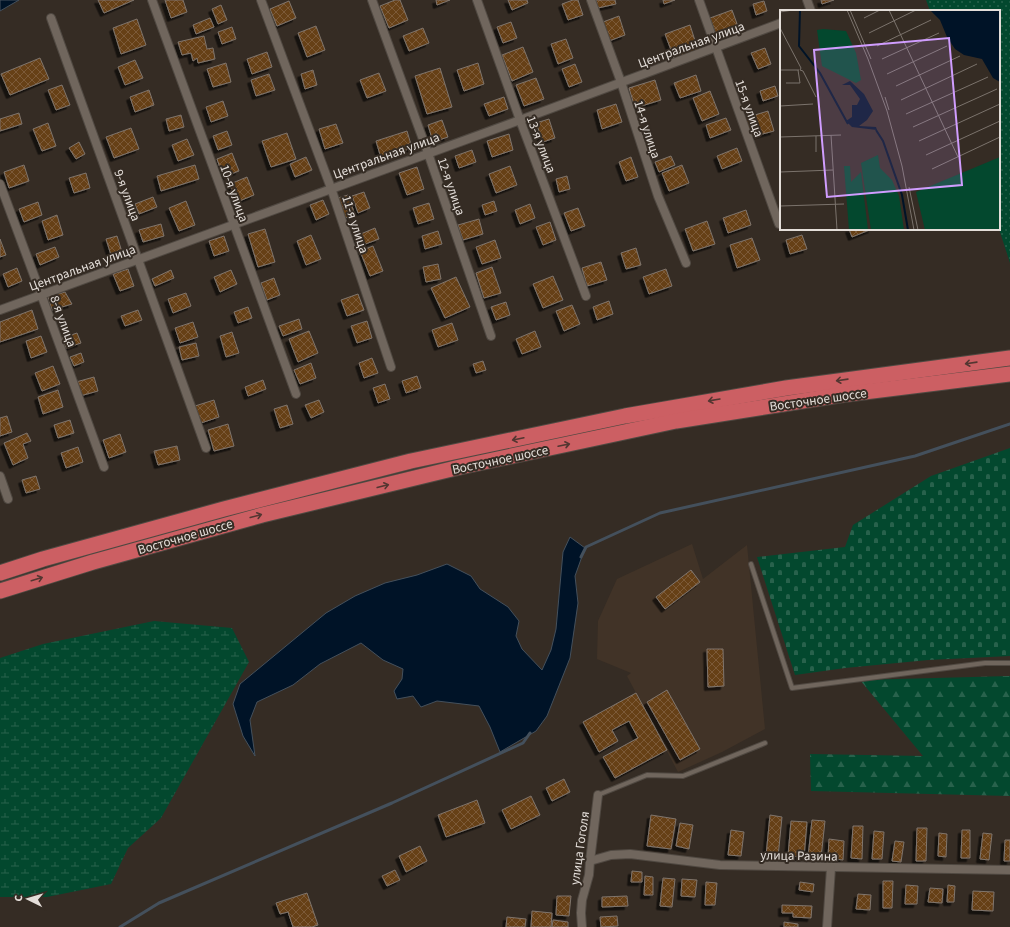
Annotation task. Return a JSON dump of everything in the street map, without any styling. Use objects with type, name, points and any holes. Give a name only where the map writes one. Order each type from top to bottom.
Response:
[{"type":"highway","name":"Восточное шоссе","points":[[0,573],[42,559],[224,509],[434,456],[625,416],[786,388],[1010,358]]},
{"type":"highway","name":"Восточное шоссе","points":[[0,591],[93,562],[262,514],[460,467],[676,421],[840,395],[1010,374]]},
{"type":"street","name":"10-я улица","points":[[152,0],[296,394]]},
{"type":"street","name":"11-я улица","points":[[261,0],[331,188],[391,367]]},
{"type":"street","name":"12-я улица","points":[[372,0],[428,153],[492,336]]},
{"type":"street","name":"13-я улица","points":[[477,0],[586,296]]},
{"type":"street","name":"14-я улица","points":[[591,0],[621,82],[658,196],[686,263]]},
{"type":"street","name":"15-я улица","points":[[699,0],[780,224]]},
{"type":"street","points":[[807,0],[811,10]]},
{"type":"street","name":"9-я улица","points":[[51,18],[206,448]]},
{"type":"street","name":"Центральная улица","points":[[0,310],[780,23]]},
{"type":"street","name":"8-я улица","points":[[0,184],[42,294],[104,467]]},
{"type":"street","points":[[0,476],[8,499]]},
{"type":"street","name":"улица Гоголя","points":[[582,927],[582,900],[589,875],[598,795]]},
{"type":"street","name":"улица Разина","points":[[590,861],[611,855],[630,854],[720,865],[1010,870]]},
{"type":"street","points":[[827,927],[831,868]]},
{"type":"lane","points":[[751,564],[792,688],[985,663],[1010,663]]},
{"type":"lane","points":[[598,795],[647,775],[683,776],[765,743]]},
{"type":"shaded area","points":[[692,544],[703,579],[747,545],[765,729],[722,752],[678,772],[627,676],[631,673],[597,659],[598,621],[617,579]]},
{"type":"green space","points":[[926,0],[1010,0],[1010,263],[999,230],[1000,10],[930,10]]},
{"type":"green space","points":[[1010,448],[1010,656],[928,660],[845,668],[795,675],[757,557],[845,547],[853,525],[931,476]]},
{"type":"green space","points":[[154,621],[232,628],[249,662],[161,818],[128,848],[111,884],[47,897],[0,897],[0,658],[43,644]]},
{"type":"green space","points":[[1010,676],[1010,796],[811,791],[810,754],[923,756],[860,680]]},
{"type":"water","points":[[0,0],[19,0],[0,11]]},
{"type":"water","points":[[570,537],[585,548],[575,576],[578,603],[570,658],[547,716],[536,731],[500,752],[490,727],[479,706],[437,701],[421,707],[413,696],[397,699],[394,691],[402,679],[403,669],[383,660],[361,643],[320,664],[293,685],[257,702],[250,720],[255,756],[243,736],[233,704],[240,684],[326,613],[355,596],[385,583],[417,575],[447,564],[471,576],[480,589],[508,607],[519,621],[516,636],[522,649],[542,670],[551,650],[556,629],[563,552]]},
{"type":"building","points":[[98,0],[134,0],[104,13]]},
{"type":"building","points":[[165,0],[183,0],[187,12],[171,18]]},
{"type":"building","points":[[395,0],[400,0],[408,20],[389,28],[380,6]]},
{"type":"building","points":[[436,0],[450,0],[437,5]]},
{"type":"building","points":[[508,0],[527,0],[528,3],[512,10]]},
{"type":"building","points":[[573,0],[578,0],[583,15],[568,20],[562,4]]},
{"type":"building","points":[[596,0],[615,0],[616,4],[598,8]]},
{"type":"building","points":[[663,0],[675,0],[664,4]]},
{"type":"building","points":[[821,0],[834,0],[822,4]]},
{"type":"building","points":[[289,1],[296,18],[277,26],[270,9]]},
{"type":"building","points":[[764,1],[767,11],[756,15],[753,4]]},
{"type":"building","points":[[221,5],[227,20],[218,24],[212,9]]},
{"type":"building","points":[[732,10],[740,32],[718,40],[710,18]]},
{"type":"building","points":[[619,16],[625,35],[609,41],[603,22]]},
{"type":"building","points":[[210,18],[214,27],[196,34],[193,25]]},
{"type":"building","points":[[137,19],[146,45],[121,54],[113,28]]},
{"type":"building","points":[[511,22],[517,38],[503,43],[497,27]]},
{"type":"building","points":[[690,25],[698,50],[674,58],[665,34]]},
{"type":"building","points":[[316,26],[325,50],[307,57],[298,33]]},
{"type":"building","points":[[232,27],[236,39],[222,44],[218,32]]},
{"type":"building","points":[[423,28],[429,43],[409,51],[403,36]]},
{"type":"building","points":[[204,36],[207,49],[213,48],[215,59],[198,63],[197,58],[193,61],[191,53],[182,55],[178,42]]},
{"type":"building","points":[[566,39],[573,58],[558,64],[551,44]]},
{"type":"building","points":[[523,47],[533,72],[512,81],[502,55]]},
{"type":"building","points":[[765,48],[771,64],[758,69],[751,53]]},
{"type":"building","points":[[267,52],[272,67],[252,74],[247,59]]},
{"type":"building","points":[[40,58],[49,79],[10,95],[1,74]]},
{"type":"building","points":[[135,60],[143,78],[125,85],[118,67]]},
{"type":"building","points":[[226,63],[231,82],[213,87],[207,69]]},
{"type":"building","points":[[478,63],[484,84],[464,91],[457,70]]},
{"type":"building","points":[[575,64],[582,82],[569,87],[562,69]]},
{"type":"building","points":[[440,68],[452,107],[427,114],[415,76]]},
{"type":"building","points":[[313,70],[317,85],[305,89],[301,74]]},
{"type":"building","points":[[379,73],[386,91],[367,98],[360,80]]},
{"type":"building","points":[[269,74],[275,90],[256,96],[251,80]]},
{"type":"building","points":[[696,75],[701,91],[680,98],[674,83]]},
{"type":"building","points":[[536,78],[544,99],[524,106],[516,85]]},
{"type":"building","points":[[655,80],[661,100],[635,108],[629,88]]},
{"type":"building","points":[[62,85],[70,105],[56,110],[48,90]]},
{"type":"building","points":[[775,86],[778,96],[763,101],[760,91]]},
{"type":"building","points":[[149,90],[154,105],[135,112],[130,97]]},
{"type":"building","points":[[710,91],[719,114],[702,121],[693,98]]},
{"type":"building","points":[[504,97],[508,109],[489,116],[484,104]]},
{"type":"building","points":[[223,101],[228,116],[211,122],[206,107]]},
{"type":"building","points":[[616,104],[622,122],[602,129],[597,110]]},
{"type":"building","points":[[768,111],[774,131],[751,137],[745,118]]},
{"type":"building","points":[[19,113],[22,124],[0,131],[0,119]]},
{"type":"building","points":[[181,115],[184,127],[169,131],[166,119]]},
{"type":"building","points":[[726,118],[731,130],[710,138],[706,125]]},
{"type":"building","points":[[549,119],[555,138],[543,142],[536,123]]},
{"type":"building","points":[[442,120],[448,137],[433,142],[428,125]]},
{"type":"building","points":[[48,123],[56,146],[42,151],[33,129]]},
{"type":"building","points":[[336,124],[343,143],[325,149],[319,129]]},
{"type":"building","points":[[131,128],[139,149],[114,158],[106,137]]},
{"type":"building","points":[[227,131],[232,145],[218,150],[213,136]]},
{"type":"building","points":[[407,131],[412,148],[381,158],[376,141]]},
{"type":"building","points":[[287,133],[296,159],[271,167],[262,141]]},
{"type":"building","points":[[509,134],[513,150],[492,157],[487,141]]},
{"type":"building","points":[[187,139],[194,155],[178,161],[172,145]]},
{"type":"building","points":[[79,142],[85,154],[76,159],[69,148]]},
{"type":"building","points":[[737,148],[742,161],[722,169],[717,156]]},
{"type":"building","points":[[472,150],[476,162],[459,168],[455,156]]},
{"type":"building","points":[[232,153],[239,171],[223,177],[217,159]]},
{"type":"building","points":[[671,156],[675,165],[659,172],[655,162]]},
{"type":"building","points":[[306,157],[312,170],[295,177],[290,164]]},
{"type":"building","points":[[631,157],[638,177],[626,181],[619,162]]},
{"type":"building","points":[[24,165],[29,181],[9,188],[4,172]]},
{"type":"building","points":[[195,165],[199,179],[161,191],[157,176]]},
{"type":"building","points":[[682,165],[689,183],[669,191],[662,173]]},
{"type":"building","points":[[510,166],[517,185],[496,193],[489,174]]},
{"type":"building","points":[[417,167],[424,189],[407,195],[399,173]]},
{"type":"building","points":[[86,173],[90,188],[74,193],[69,178]]},
{"type":"building","points":[[567,176],[570,189],[559,192],[556,179]]},
{"type":"building","points":[[247,177],[254,195],[237,202],[230,184]]},
{"type":"building","points":[[364,192],[370,208],[358,213],[352,196]]},
{"type":"building","points":[[348,195],[355,215],[345,218],[338,198]]},
{"type":"building","points":[[153,197],[157,207],[139,214],[135,204]]},
{"type":"building","points":[[323,200],[329,214],[316,220],[310,205]]},
{"type":"building","points":[[186,201],[195,225],[179,231],[169,208]]},
{"type":"building","points":[[494,201],[497,211],[485,215],[482,205]]},
{"type":"building","points":[[38,202],[42,215],[24,222],[19,209]]},
{"type":"building","points":[[429,203],[434,219],[418,224],[413,208]]},
{"type":"building","points":[[530,204],[535,218],[520,224],[515,210]]},
{"type":"building","points":[[578,208],[585,226],[571,231],[564,213]]},
{"type":"building","points":[[746,210],[751,225],[728,233],[723,218]]},
{"type":"building","points":[[57,215],[63,235],[48,240],[42,221]]},
{"type":"building","points":[[479,219],[483,234],[463,240],[458,225]]},
{"type":"building","points":[[707,221],[715,244],[693,251],[685,229]]},
{"type":"building","points":[[550,222],[556,240],[543,245],[536,227]]},
{"type":"building","points":[[161,224],[164,236],[143,242],[139,230]]},
{"type":"building","points":[[375,228],[379,239],[360,246],[356,236]]},
{"type":"building","points":[[265,229],[275,262],[258,267],[248,234]]},
{"type":"building","points":[[849,230],[870,230],[852,237]]},
{"type":"building","points":[[438,231],[442,244],[425,249],[422,236]]},
{"type":"building","points":[[311,235],[321,259],[306,265],[297,241]]},
{"type":"building","points":[[802,235],[807,249],[790,254],[786,240]]},
{"type":"building","points":[[117,236],[122,252],[111,255],[106,239]]},
{"type":"building","points":[[224,236],[229,251],[214,256],[209,241]]},
{"type":"building","points":[[752,238],[760,260],[737,268],[730,245]]},
{"type":"building","points":[[0,239],[6,255],[0,257]]},
{"type":"building","points":[[495,240],[501,258],[482,264],[476,247]]},
{"type":"building","points":[[373,246],[383,271],[370,276],[360,251]]},
{"type":"building","points":[[55,247],[59,257],[40,265],[36,254]]},
{"type":"building","points":[[636,248],[641,265],[626,269],[621,253]]},
{"type":"building","points":[[601,262],[607,280],[587,286],[582,268]]},
{"type":"building","points":[[438,264],[441,279],[426,282],[423,267]]},
{"type":"building","points":[[492,267],[501,293],[484,298],[476,273]]},
{"type":"building","points":[[17,268],[22,281],[8,287],[3,274]]},
{"type":"building","points":[[128,269],[134,286],[120,291],[113,274]]},
{"type":"building","points":[[666,269],[672,286],[649,294],[643,277]]},
{"type":"building","points":[[171,270],[174,278],[155,286],[152,279]]},
{"type":"building","points":[[231,270],[237,284],[220,292],[214,277]]},
{"type":"building","points":[[553,276],[563,300],[543,308],[533,284]]},
{"type":"building","points":[[456,277],[470,307],[445,318],[431,288]]},
{"type":"building","points":[[274,278],[280,295],[267,300],[261,283]]},
{"type":"building","points":[[65,292],[72,304],[52,310],[48,297]]},
{"type":"building","points":[[186,293],[191,306],[173,313],[168,299]]},
{"type":"building","points":[[358,294],[364,310],[347,316],[341,300]]},
{"type":"building","points":[[609,301],[613,314],[597,320],[593,307]]},
{"type":"building","points":[[506,302],[510,315],[496,320],[491,307]]},
{"type":"building","points":[[572,305],[580,324],[564,331],[556,311]]},
{"type":"building","points":[[248,307],[252,318],[238,323],[234,312]]},
{"type":"building","points":[[32,310],[38,329],[0,342],[0,322]]},
{"type":"building","points":[[138,310],[142,320],[125,326],[121,316]]},
{"type":"building","points":[[299,319],[302,329],[283,336],[279,326]]},
{"type":"building","points":[[367,321],[372,338],[357,343],[351,326]]},
{"type":"building","points":[[193,322],[198,337],[180,343],[175,328]]},
{"type":"building","points":[[452,323],[458,340],[438,347],[432,330]]},
{"type":"building","points":[[309,331],[318,353],[298,362],[289,339]]},
{"type":"building","points":[[535,331],[541,347],[522,354],[516,339]]},
{"type":"building","points":[[232,332],[239,353],[226,357],[220,336]]},
{"type":"building","points":[[77,333],[81,343],[66,348],[62,338]]},
{"type":"building","points":[[41,336],[47,352],[31,358],[26,341]]},
{"type":"building","points":[[196,343],[199,356],[182,360],[179,347]]},
{"type":"building","points":[[81,353],[84,362],[74,366],[70,357]]},
{"type":"building","points":[[372,358],[378,373],[364,378],[359,363]]},
{"type":"building","points":[[483,361],[486,370],[476,373],[473,364]]},
{"type":"building","points":[[311,363],[316,378],[300,384],[294,370]]},
{"type":"building","points":[[53,366],[60,384],[42,391],[35,373]]},
{"type":"building","points":[[417,376],[421,388],[406,393],[402,381]]},
{"type":"building","points":[[94,377],[98,391],[80,396],[76,382]]},
{"type":"building","points":[[263,380],[266,389],[248,396],[245,387]]},
{"type":"building","points":[[385,384],[390,399],[378,403],[373,388]]},
{"type":"building","points":[[58,390],[63,407],[43,414],[38,397]]},
{"type":"building","points":[[214,400],[219,417],[201,423],[195,406]]},
{"type":"building","points":[[319,400],[324,412],[311,418],[305,405]]},
{"type":"building","points":[[287,405],[293,424],[280,428],[274,409]]},
{"type":"building","points":[[7,416],[12,432],[0,436],[0,418]]},
{"type":"building","points":[[70,420],[74,433],[58,438],[54,425]]},
{"type":"building","points":[[228,424],[234,446],[214,451],[208,430]]},
{"type":"building","points":[[27,433],[31,441],[23,444],[28,458],[13,465],[4,443]]},
{"type":"building","points":[[120,434],[126,452],[109,458],[103,440]]},
{"type":"building","points":[[177,446],[180,460],[158,465],[154,451]]},
{"type":"building","points":[[78,447],[83,462],[66,468],[61,453]]},
{"type":"building","points":[[36,476],[40,489],[26,493],[22,480]]},
{"type":"building","points":[[691,570],[700,582],[665,609],[656,597]]},
{"type":"building","points":[[707,649],[723,649],[724,686],[708,687]]},
{"type":"building","points":[[667,690],[700,749],[680,760],[647,702]]},
{"type":"building","points":[[636,693],[667,750],[615,778],[603,757],[638,738],[629,721],[612,730],[618,741],[599,752],[583,722]]},
{"type":"building","points":[[564,779],[570,792],[552,801],[546,788]]},
{"type":"building","points":[[531,796],[540,815],[511,829],[502,810]]},
{"type":"building","points":[[477,800],[485,823],[446,837],[438,815]]},
{"type":"building","points":[[651,815],[676,819],[671,849],[647,846]]},
{"type":"building","points":[[770,815],[782,817],[778,857],[766,856]]},
{"type":"building","points":[[812,820],[825,821],[821,858],[808,857]]},
{"type":"building","points":[[791,821],[807,822],[804,857],[788,856]]},
{"type":"building","points":[[680,823],[693,825],[689,849],[676,846]]},
{"type":"building","points":[[853,826],[863,826],[862,859],[851,858]]},
{"type":"building","points":[[917,828],[927,828],[926,861],[916,861]]},
{"type":"building","points":[[731,830],[744,832],[741,856],[728,855]]},
{"type":"building","points":[[962,830],[970,830],[970,858],[961,858]]},
{"type":"building","points":[[874,831],[884,832],[882,859],[872,859]]},
{"type":"building","points":[[939,833],[947,834],[946,857],[938,856]]},
{"type":"building","points":[[983,833],[992,834],[989,860],[980,859]]},
{"type":"building","points":[[829,839],[844,841],[843,860],[828,858]]},
{"type":"building","points":[[1005,840],[1010,840],[1010,861],[1004,861]]},
{"type":"building","points":[[895,841],[904,842],[901,862],[892,861]]},
{"type":"building","points":[[420,846],[427,861],[406,872],[399,856]]},
{"type":"building","points":[[395,870],[400,880],[387,886],[382,876]]},
{"type":"building","points":[[632,871],[642,872],[642,882],[631,882]]},
{"type":"building","points":[[645,876],[653,877],[653,895],[644,895]]},
{"type":"building","points":[[663,878],[675,879],[672,907],[660,906]]},
{"type":"building","points":[[682,879],[697,880],[695,897],[681,896]]},
{"type":"building","points":[[883,881],[893,881],[892,908],[883,908]]},
{"type":"building","points":[[706,882],[717,883],[715,905],[705,905]]},
{"type":"building","points":[[800,882],[814,884],[813,892],[799,890]]},
{"type":"building","points":[[906,885],[918,886],[917,904],[905,904]]},
{"type":"building","points":[[948,885],[955,886],[954,902],[947,902]]},
{"type":"building","points":[[930,888],[943,889],[942,903],[928,902]]},
{"type":"building","points":[[973,891],[994,892],[993,911],[972,910]]},
{"type":"building","points":[[307,893],[318,925],[312,927],[293,927],[288,912],[280,914],[276,903]]},
{"type":"building","points":[[858,894],[871,895],[870,910],[856,909]]},
{"type":"building","points":[[557,896],[571,896],[569,916],[556,915]]},
{"type":"building","points":[[627,896],[628,906],[602,907],[602,897]]},
{"type":"building","points":[[782,905],[812,906],[811,918],[793,917],[793,913],[782,913]]},
{"type":"building","points":[[532,911],[552,913],[551,927],[531,927]]},
{"type":"building","points":[[617,916],[618,926],[601,927],[600,917]]},
{"type":"building","points":[[507,917],[526,919],[525,927],[506,927]]},
{"type":"building","points":[[553,920],[568,922],[568,927],[552,927]]},
{"type":"building","points":[[784,922],[798,924],[798,927],[784,927]]},
{"type":"waterway","points":[[581,557],[586,547],[660,513],[915,456],[1010,424]]},
{"type":"waterway","points":[[120,927],[159,903],[392,803],[523,743],[530,733]]}]
